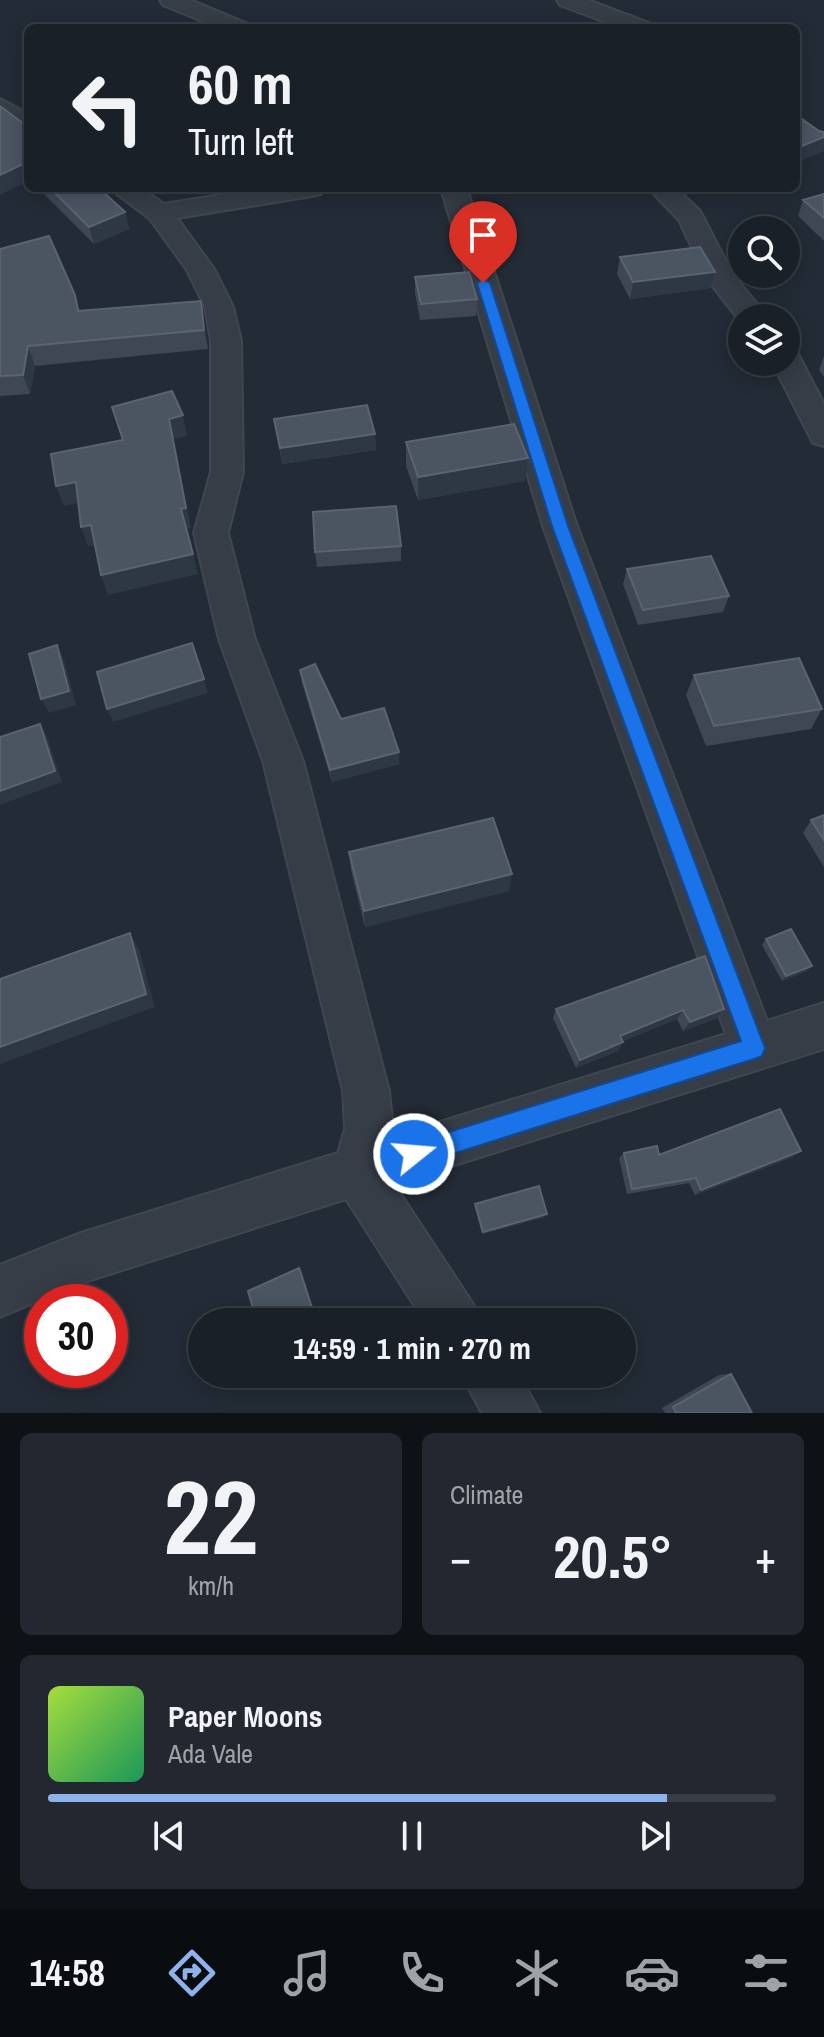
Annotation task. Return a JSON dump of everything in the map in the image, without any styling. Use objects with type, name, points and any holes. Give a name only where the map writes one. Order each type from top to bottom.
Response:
[{"type":"street","points":[[171,0],[228,24]]},
{"type":"street","points":[[568,0],[631,24]]},
{"type":"street","points":[[0,106],[24,122]]},
{"type":"street","points":[[128,192],[159,213],[200,269],[219,307],[226,341],[227,472],[225,487],[212,515],[211,533],[237,639],[283,761],[366,1091],[369,1129],[357,1172],[446,1308]]},
{"type":"street","points":[[159,213],[288,192]]},
{"type":"street","points":[[455,192],[560,526],[754,1048]]},
{"type":"street","points":[[665,192],[691,217],[719,276],[742,304]]},
{"type":"street","points":[[794,376],[824,435]]},
{"type":"street","points":[[0,1291],[78,1259],[824,1026]]},
{"type":"street","points":[[497,1388],[513,1413]]},
{"type":"building","points":[[0,106],[24,124],[24,163],[0,175]]},
{"type":"building","points":[[800,118],[824,132],[824,137],[800,147]]},
{"type":"building","points":[[54,192],[103,192],[125,212],[89,227]]},
{"type":"building","points":[[824,194],[824,218],[803,200]]},
{"type":"building","points":[[49,236],[75,295],[78,311],[201,301],[204,330],[28,346],[23,375],[0,376],[0,249]]},
{"type":"building","points":[[700,247],[715,272],[633,282],[620,257]]},
{"type":"building","points":[[469,272],[477,299],[421,304],[415,277]]},
{"type":"building","points":[[172,391],[183,415],[169,419],[186,508],[181,509],[193,554],[101,575],[91,525],[81,527],[76,482],[56,486],[51,454],[123,440],[112,407]]},
{"type":"building","points":[[367,405],[375,434],[280,448],[274,419]]},
{"type":"building","points":[[514,424],[528,458],[418,477],[406,442]]},
{"type":"building","points":[[396,506],[401,546],[315,552],[313,512]]},
{"type":"building","points":[[711,556],[729,596],[643,610],[627,569]]},
{"type":"building","points":[[192,643],[204,679],[107,709],[97,672]]},
{"type":"building","points":[[57,645],[69,691],[41,699],[29,654]]},
{"type":"building","points":[[799,658],[822,709],[714,726],[694,675]]},
{"type":"building","points":[[315,664],[341,719],[384,708],[399,752],[330,770],[300,670]]},
{"type":"building","points":[[40,724],[55,771],[0,791],[0,737]]},
{"type":"building","points":[[824,815],[824,840],[811,820]]},
{"type":"building","points":[[493,818],[512,874],[364,911],[349,852]]},
{"type":"building","points":[[791,929],[812,966],[786,976],[766,939]]},
{"type":"building","points":[[130,933],[146,994],[0,1047],[0,979]]},
{"type":"building","points":[[705,956],[724,1009],[690,1022],[683,1010],[620,1036],[623,1042],[580,1060],[556,1009]]},
{"type":"building","points":[[780,1109],[801,1151],[701,1190],[696,1178],[632,1189],[624,1153],[657,1146],[659,1155]]},
{"type":"building","points":[[539,1186],[547,1214],[483,1232],[475,1204]]},
{"type":"building","points":[[299,1268],[312,1308],[253,1308],[248,1291]]},
{"type":"building","points":[[731,1374],[752,1413],[676,1413],[673,1407]]},
{"type":"route","points":[[414,1154],[754,1048],[560,526],[483,283]]}]
